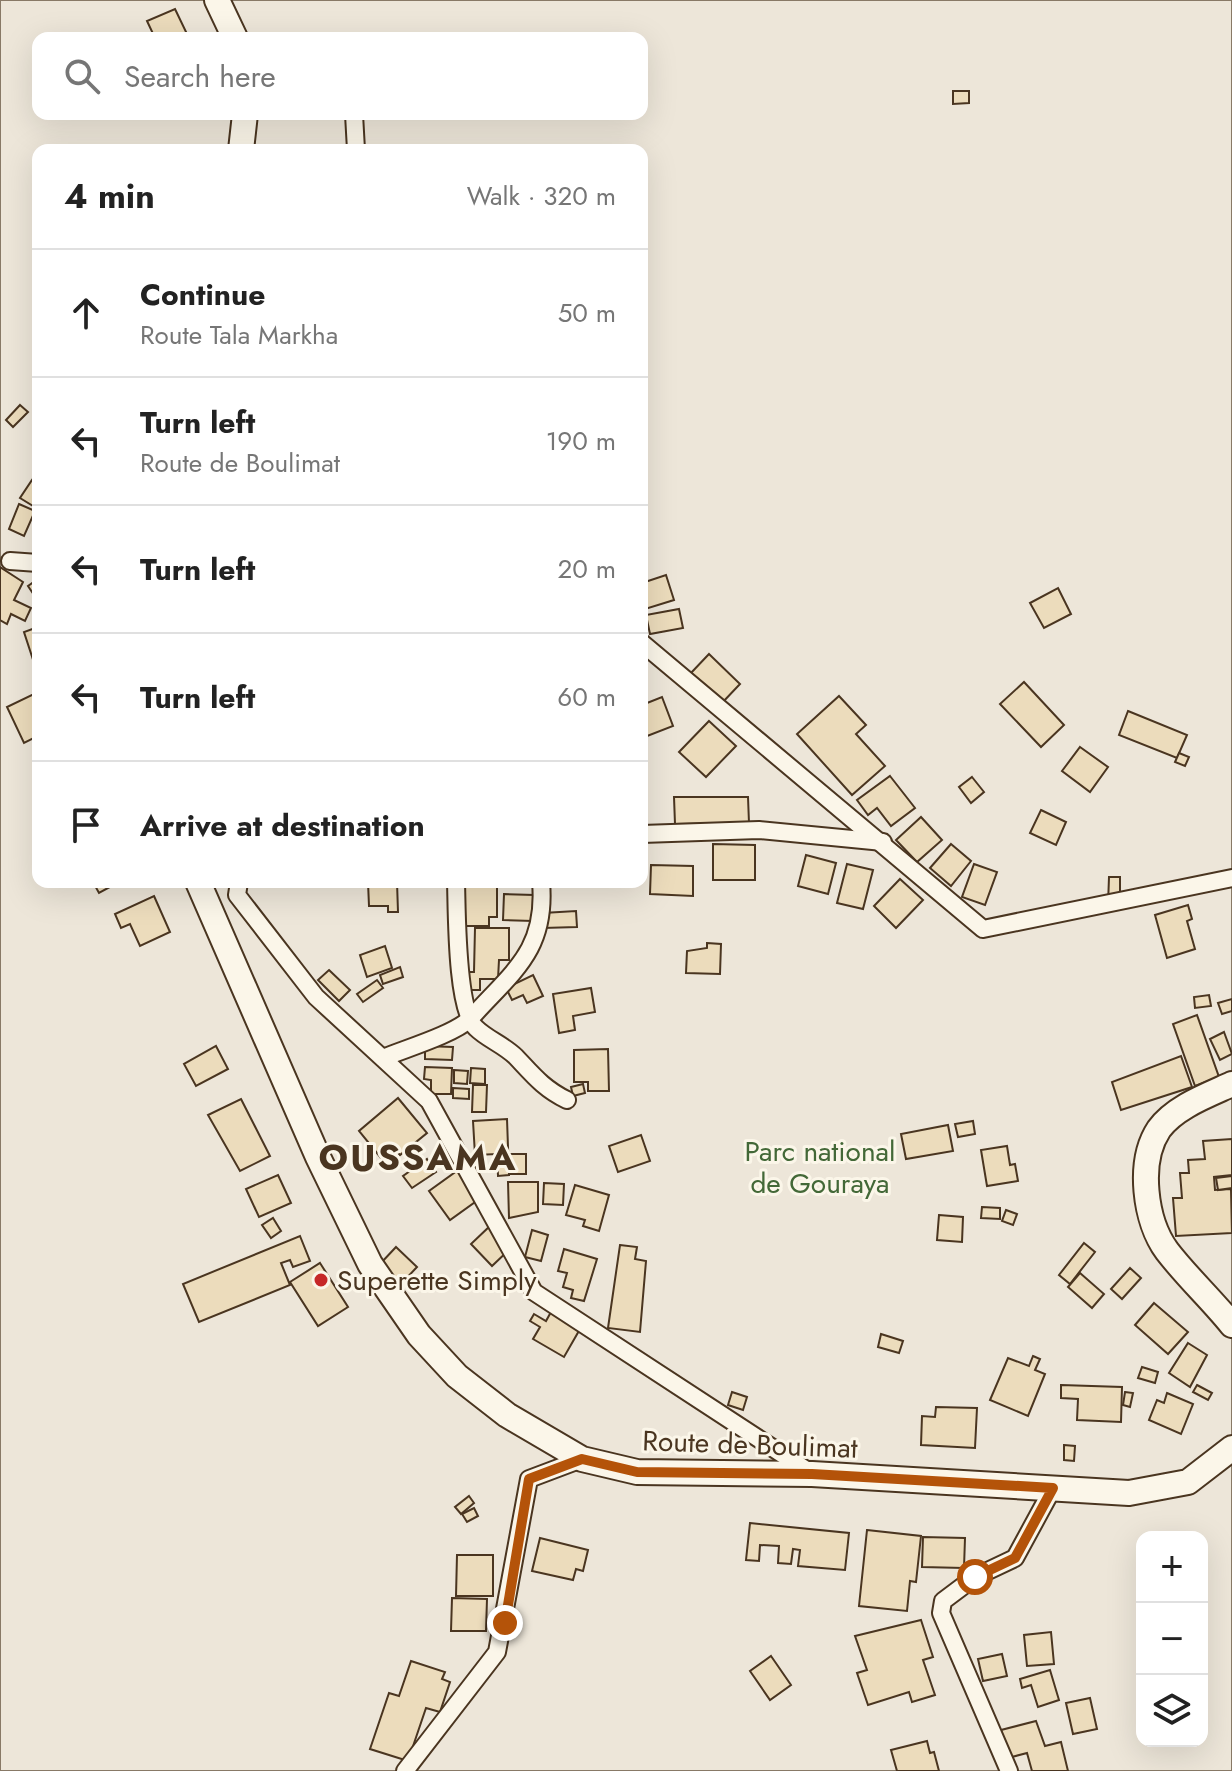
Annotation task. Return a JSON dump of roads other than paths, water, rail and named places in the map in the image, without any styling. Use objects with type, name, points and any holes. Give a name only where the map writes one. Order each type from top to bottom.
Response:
[{"type":"main road","points":[[217,0],[232,32]]},
{"type":"main road","points":[[242,144],[244,120]]},
{"type":"main road","name":"Route de Boulimat","points":[[201,888],[318,1157],[370,1264],[419,1335],[457,1376],[507,1415],[582,1459],[637,1472],[812,1474],[1129,1493],[1188,1482],[1232,1448]]},
{"type":"main road","points":[[1232,1084],[1192,1102],[1159,1129],[1147,1167],[1148,1216],[1154,1228],[1167,1250],[1232,1325]]},
{"type":"street","points":[[354,120],[356,144]]},
{"type":"street","points":[[10,561],[32,563]]},
{"type":"street","points":[[648,648],[983,929],[1232,878]]},
{"type":"street","points":[[648,834],[759,830],[883,842]]},
{"type":"street","points":[[238,888],[237,895],[316,997],[429,1101],[534,1292],[812,1474]]},
{"type":"street","points":[[456,888],[459,969],[470,1019],[476,1029],[514,1055],[545,1090],[567,1100]]},
{"type":"street","points":[[383,1058],[436,1035],[458,1030],[470,1019],[535,946],[543,903],[542,888]]},
{"type":"street","points":[[405,1771],[497,1652],[529,1479],[582,1459]]},
{"type":"street","points":[[1009,1771],[941,1613],[943,1601],[975,1577],[1015,1558],[1053,1488]]},
{"type":"place","name":"Superette Simply","points":[[321,1280]]},
{"type":"district","name":"OUSSAMA","points":[[418,1157]]},
{"type":"park label","name":"Parc national de Gouraya","points":[[820,1167]]}]
